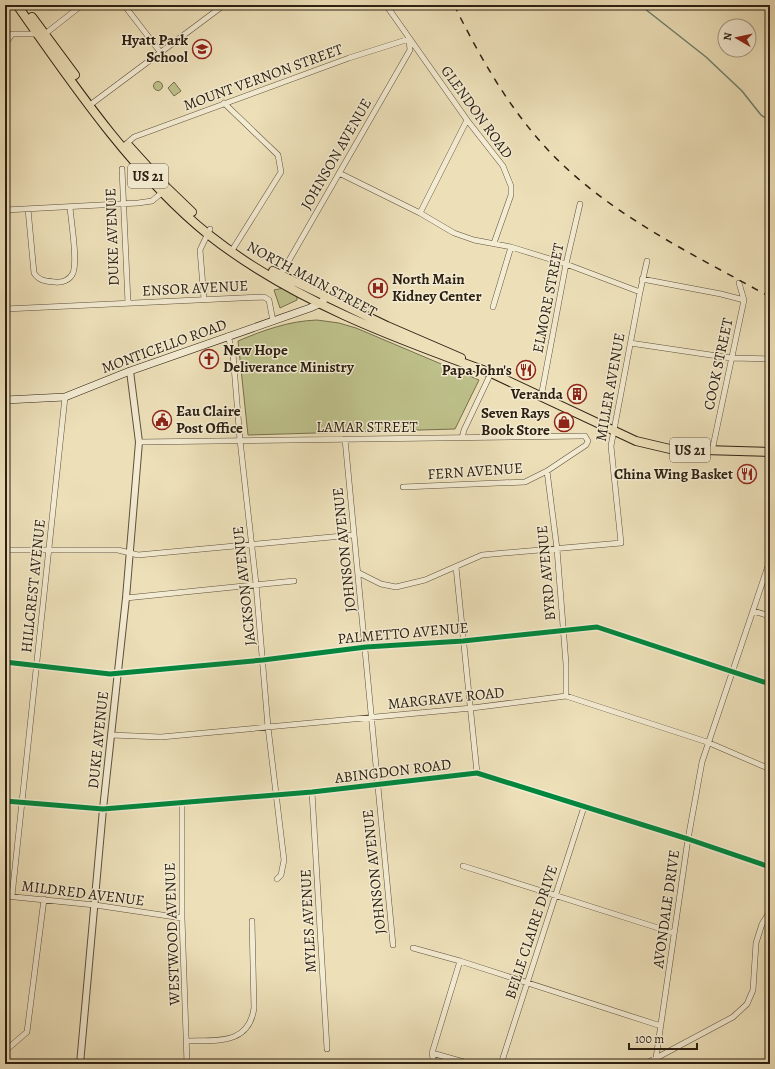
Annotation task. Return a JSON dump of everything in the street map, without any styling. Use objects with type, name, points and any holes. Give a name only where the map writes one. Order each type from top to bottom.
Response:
[{"type":"main road","name":"NORTH MAIN STREET","points":[[17,5],[41,34],[125,146],[165,190],[209,232],[233,250],[279,278],[385,334],[475,369],[488,372],[636,441],[658,447],[712,451],[770,452]]},
{"type":"main road","name":"NORTH MAIN STREET","points":[[23,5],[41,34]]},
{"type":"main road","name":"MONTICELLO ROAD","points":[[5,400],[65,398],[130,370],[273,321],[323,300]]},
{"type":"street","points":[[5,40],[8,40],[12,34],[41,34],[82,5]]},
{"type":"street","points":[[124,5],[161,53]]},
{"type":"street","points":[[92,103],[224,5]]},
{"type":"street","name":"GLENDON ROAD","points":[[386,5],[467,120],[504,166],[511,186],[511,195],[494,243]]},
{"type":"street","name":"MOUNT VERNON STREET","points":[[125,146],[134,137],[224,103],[349,58],[409,39]]},
{"type":"street","name":"JOHNSON AVENUE","points":[[279,278],[410,50],[409,39]]},
{"type":"street","points":[[224,103],[278,155],[281,172],[233,250]]},
{"type":"street","points":[[420,213],[467,120]]},
{"type":"street","name":"DUKE AVENUE","points":[[122,169],[128,303]]},
{"type":"street","points":[[339,173],[420,213],[454,233],[474,240],[511,247],[566,264],[640,292]]},
{"type":"street","points":[[5,210],[123,204],[152,201],[165,190]]},
{"type":"street","name":"ELMORE STREET","points":[[541,397],[566,264],[580,204]]},
{"type":"street","points":[[28,209],[34,273],[38,279],[60,283],[66,281],[73,274],[74,262],[70,207]]},
{"type":"street","points":[[204,299],[200,250],[209,232]]},
{"type":"street","points":[[493,307],[511,247]]},
{"type":"street","name":"MILLER AVENUE","points":[[557,549],[621,543],[611,446],[642,279],[647,261]]},
{"type":"street","points":[[642,279],[721,294],[744,300]]},
{"type":"street","name":"COOK STREET","points":[[712,451],[744,300],[739,283]]},
{"type":"street","name":"ENSOR AVENUE","points":[[5,309],[264,297],[269,300],[273,321]]},
{"type":"street","name":"JACKSON AVENUE","points":[[228,336],[233,354],[240,440],[256,584],[268,727],[284,860],[281,875],[277,879]]},
{"type":"street","points":[[630,343],[731,358],[770,359]]},
{"type":"street","name":"DUKE AVENUE","points":[[80,1064],[103,809],[126,598],[139,442],[130,370]]},
{"type":"street","points":[[462,438],[488,372]]},
{"type":"street","name":"HILLCREST AVENUE","points":[[12,896],[65,398]]},
{"type":"street","name":"LAMAR STREET","points":[[139,442],[585,436],[588,441],[586,445]]},
{"type":"street","name":"JOHNSON AVENUE","points":[[345,439],[353,535],[359,573],[371,718],[394,945]]},
{"type":"street","name":"FERN AVENUE","points":[[404,487],[525,482],[546,472],[586,445]]},
{"type":"street","name":"BYRD AVENUE","points":[[546,472],[557,549],[566,664],[566,696]]},
{"type":"street","points":[[5,550],[118,550],[138,555],[353,535]]},
{"type":"street","points":[[359,573],[381,584],[396,587],[425,580],[482,555],[557,549]]},
{"type":"street","name":"AVONDALE DRIVE","points":[[656,1058],[688,839],[708,742],[770,560]]},
{"type":"street","points":[[456,567],[463,641],[472,708],[477,773]]},
{"type":"street","points":[[126,598],[294,581]]},
{"type":"street","points":[[753,612],[770,616]]},
{"type":"street","name":"PALMETTO AVENUE","points":[[5,662],[110,674],[263,660],[366,647],[463,641],[597,627],[770,684]]},
{"type":"street","name":"MARGRAVE ROAD","points":[[111,735],[161,737],[472,708],[566,696],[708,742],[770,769]]},
{"type":"street","name":"ABINGDON ROAD","points":[[5,801],[103,809],[312,792],[477,773],[688,839],[770,867]]},
{"type":"street","name":"MYLES AVENUE","points":[[312,792],[327,1049]]},
{"type":"street","name":"WESTWOOD AVENUE","points":[[182,803],[182,918],[188,1041],[187,1064]]},
{"type":"street","name":"BELLE CLAIRE DRIVE","points":[[501,1064],[584,807]]},
{"type":"street","points":[[462,866],[674,933]]},
{"type":"street","name":"MILDRED AVENUE","points":[[5,896],[95,905],[182,918]]},
{"type":"street","points":[[5,1051],[27,1032],[44,900]]},
{"type":"street","points":[[645,1064],[733,1017],[747,1004],[753,990],[756,943],[762,924],[770,912]]},
{"type":"street","points":[[188,1041],[230,1039],[242,1032],[252,1020],[254,1008],[252,921]]},
{"type":"street","points":[[413,948],[460,961],[527,984],[661,1026]]},
{"type":"street","points":[[434,1064],[432,1053],[460,961]]},
{"type":"street","points":[[432,1053],[471,1064]]},
{"type":"green space","points":[[158,81],[163,86],[158,91],[153,86]]},
{"type":"green space","points":[[174,82],[181,91],[174,96],[168,88]]},
{"type":"green space","points":[[284,288],[297,296],[297,300],[280,308],[274,290]]},
{"type":"green space","points":[[317,320],[339,323],[356,328],[479,380],[455,429],[248,435],[238,341],[277,327],[296,322]]},
{"type":"waterway","points":[[640,5],[706,57],[742,91],[761,115],[770,121]]},
{"type":"railway","points":[[454,5],[474,44],[520,117],[548,150],[572,173],[625,214],[653,232],[770,297]]},
{"type":"cycle path","points":[[5,662],[110,674],[263,660],[366,647],[463,641],[597,627],[770,684]]},
{"type":"cycle path","points":[[5,801],[103,809],[312,792],[477,773],[688,839],[770,867]]},
{"type":"place","name":"Hyatt Park School","points":[[202,49]]},
{"type":"place","name":"North Main Kidney Center","points":[[378,288]]},
{"type":"place","name":"New Hope Deliverance Ministry","points":[[209,359]]},
{"type":"place","name":"Papa John's","points":[[526,370]]},
{"type":"place","name":"Veranda","points":[[577,394]]},
{"type":"place","name":"Eau Claire Post Office","points":[[162,420]]},
{"type":"place","name":"Seven Rays Book Store","points":[[564,422]]},
{"type":"place","name":"China Wing Basket","points":[[747,474]]}]
